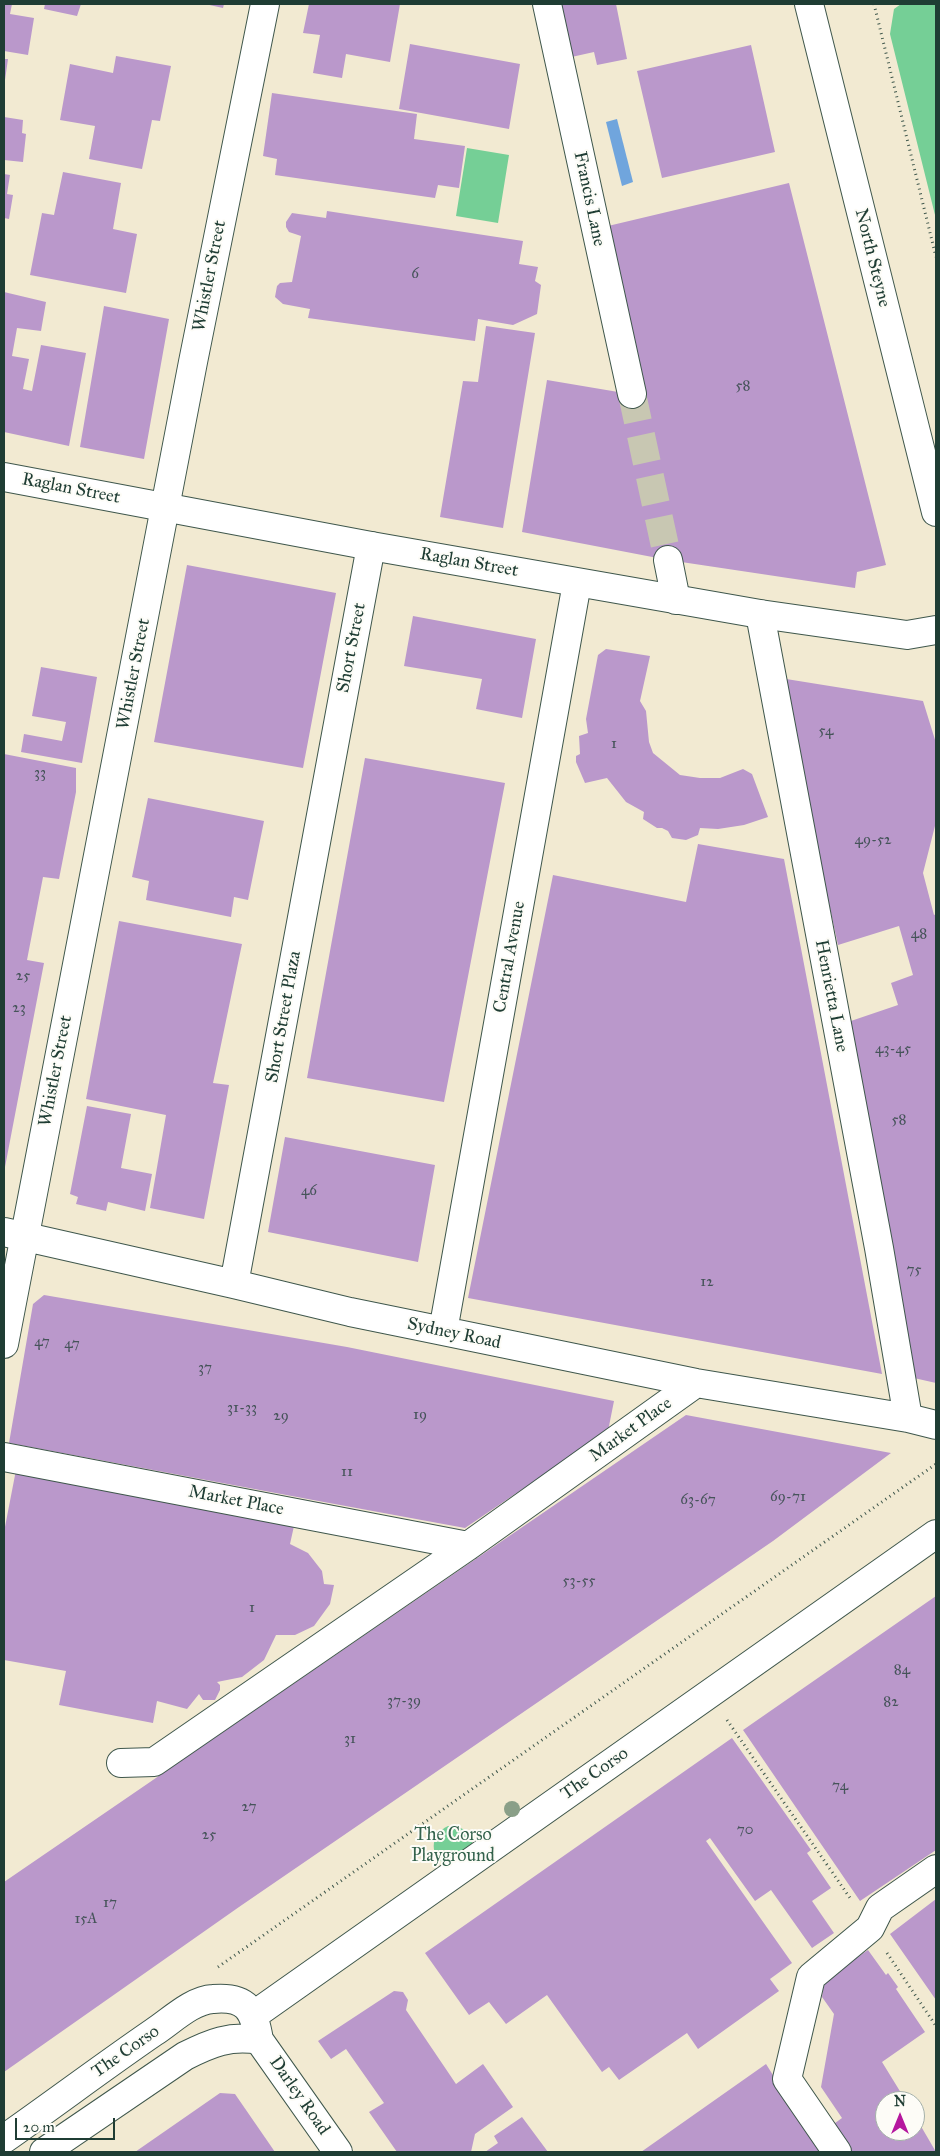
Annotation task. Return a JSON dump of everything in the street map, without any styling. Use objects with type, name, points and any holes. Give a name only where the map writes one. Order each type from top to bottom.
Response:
[{"type":"street","name":"Whistler Street","points":[[4,1344],[14,1234],[166,508],[265,4]]},
{"type":"street","name":"Francis Lane","points":[[546,4],[632,394]]},
{"type":"street","name":"North Steyne","points":[[809,4],[936,512]]},
{"type":"street","name":"Raglan Street","points":[[4,477],[371,546],[760,614],[907,635],[936,630]]},
{"type":"street","name":"Short Street","points":[[333,750],[371,546]]},
{"type":"street","points":[[668,560],[676,600]]},
{"type":"street","name":"Central Avenue","points":[[443,1331],[577,582]]},
{"type":"street","name":"Henrietta Lane","points":[[760,614],[879,1248],[908,1418]]},
{"type":"street","name":"Short Street Plaza","points":[[234,1284],[333,750]]},
{"type":"street","name":"Sydney Road","points":[[14,1234],[350,1312],[696,1383],[908,1418],[936,1425]]},
{"type":"street","name":"Market Place","points":[[121,1763],[154,1762],[468,1546],[696,1383]]},
{"type":"street","name":"Market Place","points":[[4,1457],[468,1546]]},
{"type":"street","name":"The Corso","points":[[44,2152],[185,2056],[206,2045],[243,2038],[706,1694],[936,1534]]},
{"type":"street","points":[[837,2152],[787,2079],[810,1977],[870,1928],[880,1908],[936,1869]]},
{"type":"street","name":"The Corso","points":[[4,2139],[110,2062],[193,2005],[211,1999],[234,2000],[246,2006],[256,2028]]},
{"type":"street","name":"Darley Road","points":[[256,2028],[338,2152]]},
{"type":"path","points":[[874,4],[936,257]]},
{"type":"path","points":[[217,1968],[936,1464]]},
{"type":"path","points":[[706,1694],[738,1733],[936,2026]]},
{"type":"green space","points":[[901,4],[936,4],[936,219],[890,34],[894,9]]},
{"type":"green space","points":[[467,148],[509,155],[498,223],[456,216]]},
{"type":"green space","name":"The Corso Playground","points":[[448,1826],[458,1827],[466,1831],[471,1838],[473,1848],[448,1866],[437,1857],[434,1846],[437,1835]]},
{"type":"water","points":[[617,119],[633,182],[622,186],[606,122]]},
{"type":"building","points":[[4,4],[12,4],[10,14],[34,18],[28,55],[4,51]]},
{"type":"building","points":[[45,4],[81,4],[77,16],[44,9]]},
{"type":"building","points":[[205,4],[224,4],[223,8]]},
{"type":"building","points":[[309,4],[400,4],[390,62],[346,54],[342,78],[313,73],[320,35],[303,33]]},
{"type":"building","points":[[555,4],[616,4],[627,59],[597,65],[594,52],[567,58]]},
{"type":"building","points":[[410,44],[520,64],[509,129],[399,109]]},
{"type":"building","points":[[751,45],[775,152],[662,178],[637,71]]},
{"type":"building","points":[[116,56],[171,66],[160,121],[152,120],[142,169],[89,159],[95,126],[60,120],[70,64],[113,73]]},
{"type":"building","points":[[4,59],[8,59],[5,80],[4,80]]},
{"type":"building","points":[[272,93],[417,114],[414,139],[465,146],[459,188],[438,185],[435,198],[275,175],[277,159],[263,156]]},
{"type":"building","points":[[4,117],[23,120],[22,133],[26,134],[23,162],[4,160]]},
{"type":"building","points":[[63,172],[121,183],[113,229],[137,234],[126,293],[30,275],[42,213],[54,215]]},
{"type":"building","points":[[4,174],[10,175],[7,194],[13,195],[9,219],[4,218]]},
{"type":"building","points":[[789,183],[886,565],[857,572],[855,588],[668,560],[522,532],[547,380],[636,395],[646,392],[608,226]]},
{"type":"building","points":[[327,211],[523,241],[519,264],[538,267],[535,281],[541,285],[537,314],[513,325],[478,319],[475,341],[308,318],[310,309],[283,304],[275,297],[277,286],[280,283],[292,282],[301,236],[289,232],[286,222],[292,213],[326,218]]},
{"type":"building","points":[[4,292],[46,302],[41,331],[17,328],[12,356],[29,359],[23,389],[32,391],[41,345],[86,353],[69,446],[4,432]]},
{"type":"building","points":[[104,306],[169,319],[144,459],[80,447]]},
{"type":"building","points":[[486,326],[535,333],[503,528],[440,517],[463,381],[478,382]]},
{"type":"building","points":[[187,565],[336,593],[303,768],[154,742]]},
{"type":"building","points":[[413,616],[536,639],[522,718],[476,709],[482,679],[404,666]]},
{"type":"building","points":[[606,649],[650,656],[640,701],[646,711],[649,742],[653,753],[680,775],[720,778],[743,769],[752,774],[768,817],[744,825],[718,829],[700,828],[698,835],[686,840],[672,838],[668,831],[657,828],[643,819],[644,812],[626,802],[607,778],[585,783],[576,762],[576,756],[580,754],[579,736],[588,733],[586,719],[598,655]]},
{"type":"building","points":[[41,667],[97,677],[82,763],[21,752],[24,734],[62,741],[66,722],[32,716]]},
{"type":"building","points":[[780,678],[923,701],[936,743],[936,822],[923,873],[934,915],[936,914],[936,1383],[914,1378],[845,1023],[898,1005],[891,983],[913,975],[899,926],[838,945]]},
{"type":"building","points":[[4,754],[76,768],[76,792],[59,879],[43,877],[27,960],[44,963],[5,1167]]},
{"type":"building","points":[[365,758],[505,783],[444,1102],[307,1078]]},
{"type":"building","points":[[148,798],[264,821],[248,900],[234,897],[231,917],[146,900],[149,881],[132,877]]},
{"type":"building","points":[[698,844],[784,859],[882,1374],[468,1298],[553,875],[686,902]]},
{"type":"building","points":[[119,921],[242,944],[213,1083],[229,1085],[204,1219],[150,1208],[166,1115],[86,1099]]},
{"type":"building","points":[[87,1106],[131,1114],[121,1168],[152,1174],[145,1211],[108,1202],[106,1211],[76,1204],[78,1197],[70,1194]]},
{"type":"building","points":[[285,1137],[435,1165],[418,1262],[268,1232]]},
{"type":"building","points":[[44,1295],[347,1347],[614,1401],[608,1431],[465,1528],[9,1443],[33,1304]]},
{"type":"building","points":[[686,1415],[891,1453],[773,1541],[239,1907],[4,2072],[4,1882]]},
{"type":"building","points":[[16,1470],[252,1515],[255,1519],[294,1526],[290,1544],[308,1553],[322,1571],[324,1584],[334,1585],[330,1604],[314,1626],[295,1635],[276,1635],[264,1660],[242,1677],[217,1682],[220,1685],[220,1690],[215,1700],[203,1700],[199,1694],[187,1709],[157,1701],[153,1723],[59,1705],[66,1671],[4,1660],[4,1532]]},
{"type":"building","points":[[936,1596],[936,1850],[860,1901],[743,1730]]},
{"type":"building","points":[[732,1738],[811,1850],[807,1853],[831,1888],[812,1901],[834,1933],[812,1948],[771,1890],[755,1901],[710,1838],[706,1841],[792,1963],[770,1979],[779,1991],[698,2049],[687,2033],[619,2080],[609,2067],[602,2072],[547,1995],[506,2024],[489,2002],[469,2015],[425,1953]]},
{"type":"building","points":[[936,1899],[936,2000],[890,1934]]},
{"type":"building","points":[[868,1950],[886,1975],[888,1973],[898,1987],[896,1989],[925,2032],[882,2062],[900,2091],[875,2091],[875,2141],[925,2141],[925,2133],[936,2152],[641,2152],[766,2064],[813,2139],[842,2118],[821,2087],[834,2014],[822,1997],[824,1980]]},
{"type":"building","points":[[394,1991],[403,1992],[408,2000],[406,2010],[456,2084],[483,2064],[513,2107],[475,2134],[471,2152],[397,2152],[369,2112],[384,2103],[346,2049],[331,2059],[318,2041]]},
{"type":"building","points":[[220,2093],[235,2094],[275,2152],[135,2152]]},
{"type":"building","points":[[522,2117],[548,2152],[485,2152],[498,2143],[494,2136]]},
{"type":"tunnel","points":[[632,394],[668,560]]}]
